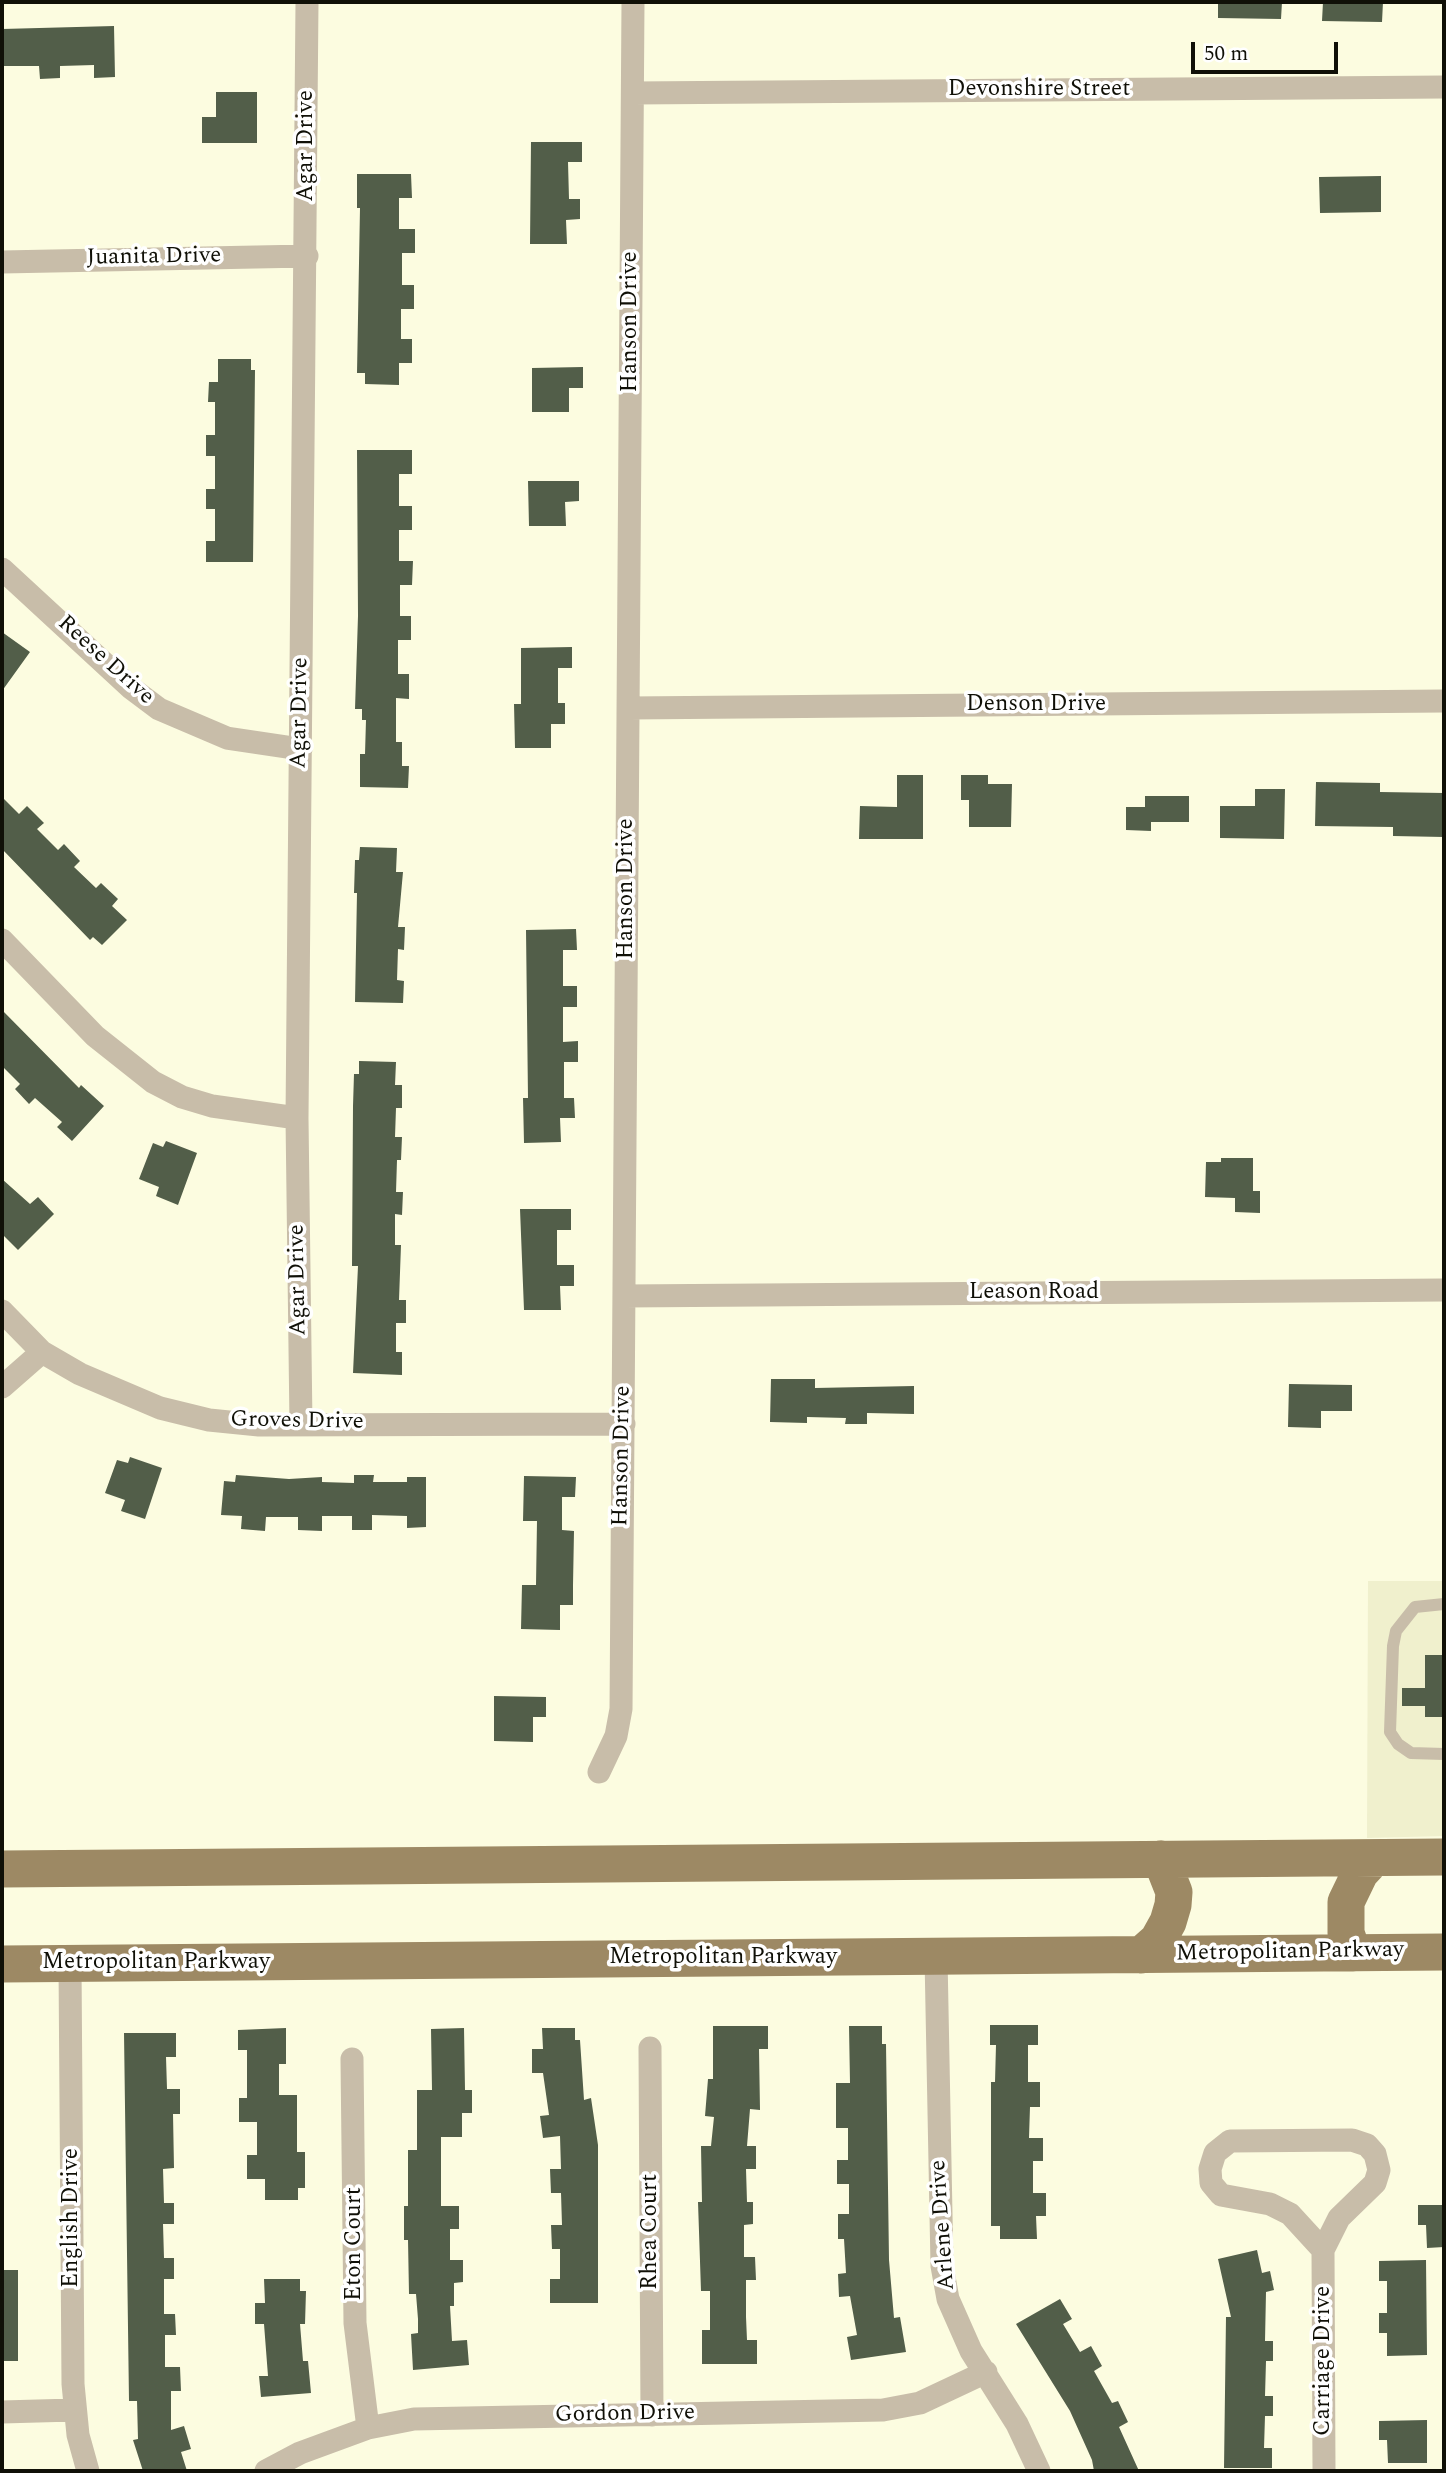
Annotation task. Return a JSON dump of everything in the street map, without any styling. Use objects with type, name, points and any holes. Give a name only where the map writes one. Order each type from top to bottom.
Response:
[{"type":"main road","points":[[2,1869],[1444,1857]]},
{"type":"main road","points":[[1353,1952],[1346,1933],[1346,1902],[1360,1873],[1374,1858]]},
{"type":"main road","points":[[1141,1955],[1158,1940],[1168,1922],[1173,1905],[1174,1892],[1161,1859]]},
{"type":"main road","name":"Metropolitan Parkway","points":[[2,1964],[1444,1952]]},
{"type":"street","name":"Agar Drive","points":[[300,1424],[297,1118],[307,256],[307,2]]},
{"type":"street","name":"Hanson Drive","points":[[599,1772],[616,1736],[621,1709],[633,2]]},
{"type":"street","name":"Devonshire Street","points":[[633,93],[1444,87]]},
{"type":"street","name":"Juanita Drive","points":[[2,262],[307,256]]},
{"type":"street","name":"Reese Drive","points":[[2,569],[131,688],[159,709],[227,738],[301,749]]},
{"type":"street","name":"Denson Drive","points":[[629,708],[1444,701]]},
{"type":"street","points":[[2,940],[95,1036],[153,1082],[183,1097],[212,1106],[297,1118]]},
{"type":"street","name":"Leason Road","points":[[624,1296],[1444,1290]]},
{"type":"street","name":"Groves Drive","points":[[2,1311],[42,1352],[108,1388],[181,1414],[237,1424],[624,1424]]},
{"type":"street","points":[[2,1387],[42,1352]]},
{"type":"street","name":"Arlene Drive","points":[[936,1957],[942,2266],[953,2311],[971,2351],[1017,2424],[1039,2471]]},
{"type":"street","name":"English Drive","points":[[70,1964],[74,2410],[88,2471]]},
{"type":"street","name":"Rhea Court","points":[[650,2048],[652,2415]]},
{"type":"street","name":"Eton Court","points":[[352,2059],[355,2323],[369,2428]]},
{"type":"street","name":"Carriage Drive","points":[[1323,2250],[1290,2214],[1270,2204],[1221,2195],[1211,2183],[1210,2169],[1215,2153],[1230,2141],[1352,2140],[1367,2145],[1375,2154],[1379,2170],[1374,2183],[1339,2218],[1323,2250],[1324,2471]]},
{"type":"street","name":"Gordon Drive","points":[[266,2471],[300,2452],[369,2428],[414,2419],[455,2416],[883,2410],[920,2403],[986,2372]]},
{"type":"street","points":[[2,2412],[74,2410]]},
{"type":"lane","points":[[1444,1604],[1415,1607],[1396,1631],[1392,1646],[1390,1732],[1398,1744],[1411,1753],[1444,1754]]},
{"type":"shaded area","points":[[1368,1581],[1444,1581],[1444,1836],[1367,1838]]},
{"type":"building","points":[[1218,2],[1282,2],[1281,19],[1218,18]]},
{"type":"building","points":[[1323,2],[1383,2],[1382,22],[1322,21]]},
{"type":"building","points":[[114,26],[115,77],[94,78],[94,65],[60,66],[60,78],[40,79],[39,66],[2,66],[2,29]]},
{"type":"building","points":[[216,92],[257,92],[257,143],[202,143],[202,117],[216,117]]},
{"type":"building","points":[[531,142],[582,142],[582,162],[568,162],[569,199],[580,199],[580,219],[566,220],[567,244],[530,244]]},
{"type":"building","points":[[357,174],[411,174],[412,198],[399,198],[399,229],[415,229],[415,253],[402,253],[402,285],[414,285],[414,309],[401,309],[401,339],[412,339],[412,363],[399,363],[399,385],[365,384],[365,373],[357,373],[360,208],[357,208]]},
{"type":"building","points":[[1381,176],[1381,212],[1320,213],[1319,177]]},
{"type":"building","points":[[218,359],[251,359],[251,370],[255,370],[253,562],[206,562],[206,541],[215,541],[215,509],[206,509],[206,489],[215,489],[215,456],[206,456],[206,435],[215,435],[215,402],[208,402],[209,382],[218,382]]},
{"type":"building","points":[[583,367],[583,388],[569,388],[569,412],[532,412],[532,368]]},
{"type":"building","points":[[357,450],[412,450],[412,474],[399,474],[399,506],[412,506],[412,530],[399,530],[399,561],[413,561],[412,585],[400,585],[400,616],[411,616],[411,640],[398,640],[398,674],[409,674],[409,699],[396,698],[396,742],[402,742],[402,766],[409,766],[408,788],[360,787],[360,754],[365,754],[366,720],[362,720],[362,709],[355,709],[358,616]]},
{"type":"building","points":[[528,481],[579,481],[579,501],[565,502],[566,526],[529,526]]},
{"type":"building","points":[[2,632],[30,652],[2,691]]},
{"type":"building","points":[[572,647],[572,668],[558,668],[558,703],[565,703],[565,724],[551,724],[551,748],[515,748],[514,704],[521,704],[521,648]]},
{"type":"building","points":[[897,775],[923,775],[923,839],[859,839],[860,806],[897,807]]},
{"type":"building","points":[[961,775],[988,775],[988,784],[1012,784],[1011,827],[969,827],[969,800],[961,800]]},
{"type":"building","points":[[1316,782],[1380,783],[1380,792],[1444,793],[1444,837],[1393,836],[1393,827],[1315,826]]},
{"type":"building","points":[[1255,789],[1285,789],[1284,839],[1220,838],[1220,806],[1255,806]]},
{"type":"building","points":[[1145,796],[1189,796],[1189,822],[1151,822],[1151,831],[1126,830],[1126,807],[1145,807]]},
{"type":"building","points":[[2,797],[19,814],[27,806],[44,823],[37,829],[58,850],[64,844],[80,861],[74,867],[96,888],[101,883],[118,899],[112,906],[127,920],[102,945],[93,937],[90,940],[2,849]]},
{"type":"building","points":[[360,847],[397,848],[396,872],[403,872],[398,927],[405,927],[404,950],[398,949],[397,980],[404,981],[403,1003],[355,1002],[355,860],[359,860]]},
{"type":"building","points":[[576,929],[577,950],[563,950],[563,986],[577,986],[577,1007],[563,1007],[563,1042],[578,1041],[578,1062],[564,1062],[564,1098],[574,1098],[575,1118],[560,1118],[561,1142],[524,1143],[523,1098],[528,1098],[526,930]]},
{"type":"building","points":[[2,1010],[79,1088],[81,1085],[104,1106],[72,1141],[57,1127],[62,1122],[35,1098],[29,1104],[15,1089],[20,1084],[2,1066]]},
{"type":"building","points":[[359,1061],[396,1062],[395,1085],[402,1085],[402,1108],[396,1108],[395,1137],[402,1137],[401,1160],[397,1160],[396,1192],[403,1192],[402,1215],[395,1214],[395,1245],[401,1245],[399,1300],[406,1300],[406,1323],[396,1323],[396,1352],[402,1352],[402,1375],[353,1373],[358,1266],[352,1266],[353,1106],[354,1074],[359,1074]]},
{"type":"building","points":[[166,1141],[197,1153],[178,1205],[156,1196],[159,1187],[139,1179],[153,1143],[163,1147]]},
{"type":"building","points":[[1221,1158],[1253,1158],[1253,1191],[1260,1191],[1260,1213],[1235,1212],[1235,1198],[1205,1197],[1206,1162],[1221,1162]]},
{"type":"building","points":[[2,1179],[30,1204],[38,1197],[54,1214],[18,1250],[2,1234]]},
{"type":"building","points":[[520,1209],[571,1209],[571,1230],[557,1230],[557,1265],[574,1265],[574,1286],[560,1286],[561,1310],[524,1310]]},
{"type":"building","points":[[771,1379],[815,1379],[815,1388],[914,1386],[914,1414],[867,1413],[867,1424],[845,1424],[846,1418],[807,1417],[807,1423],[770,1422]]},
{"type":"building","points":[[1289,1384],[1352,1385],[1352,1411],[1321,1411],[1321,1428],[1288,1427]]},
{"type":"building","points":[[130,1457],[162,1468],[145,1519],[121,1511],[125,1500],[105,1493],[117,1460],[128,1463]]},
{"type":"building","points":[[236,1475],[289,1479],[322,1477],[322,1482],[354,1483],[354,1475],[374,1475],[373,1482],[407,1482],[407,1477],[426,1477],[426,1527],[407,1528],[407,1516],[372,1515],[372,1530],[352,1530],[352,1516],[322,1516],[322,1531],[298,1530],[298,1517],[266,1517],[265,1531],[241,1529],[242,1516],[221,1515],[224,1481],[235,1482]]},
{"type":"building","points":[[524,1476],[576,1477],[575,1497],[562,1497],[562,1530],[574,1531],[573,1605],[560,1605],[560,1630],[521,1629],[522,1585],[536,1585],[537,1521],[523,1521]]},
{"type":"building","points":[[1425,1655],[1444,1655],[1444,1717],[1425,1717],[1425,1706],[1402,1706],[1402,1688],[1425,1688]]},
{"type":"building","points":[[494,1696],[546,1697],[546,1717],[533,1717],[533,1742],[494,1741]]},
{"type":"building","points":[[990,2025],[1038,2025],[1038,2045],[1028,2045],[1028,2082],[1040,2082],[1040,2107],[1030,2107],[1029,2138],[1043,2138],[1043,2161],[1033,2161],[1033,2193],[1046,2193],[1046,2216],[1036,2216],[1037,2239],[1000,2239],[1000,2226],[991,2226],[991,2082],[995,2082],[996,2045],[990,2045]]},
{"type":"building","points":[[713,2026],[768,2026],[768,2049],[759,2049],[760,2110],[750,2109],[747,2146],[756,2146],[756,2169],[746,2169],[747,2202],[753,2202],[753,2224],[744,2225],[744,2257],[755,2257],[756,2280],[746,2280],[746,2317],[747,2340],[757,2340],[757,2364],[702,2364],[702,2330],[710,2330],[710,2291],[701,2291],[698,2202],[702,2202],[701,2146],[711,2146],[714,2117],[705,2116],[708,2079],[713,2079]]},
{"type":"building","points":[[849,2026],[882,2026],[882,2044],[886,2044],[889,2260],[894,2318],[900,2317],[906,2352],[851,2360],[847,2337],[857,2335],[850,2296],[839,2297],[838,2274],[846,2273],[844,2239],[838,2239],[838,2214],[849,2214],[849,2184],[837,2184],[837,2160],[848,2160],[848,2128],[836,2128],[836,2083],[850,2083]]},
{"type":"building","points":[[286,2028],[286,2064],[279,2064],[279,2095],[297,2095],[297,2152],[305,2152],[305,2188],[298,2188],[298,2200],[265,2200],[265,2179],[247,2179],[247,2155],[257,2155],[257,2122],[239,2122],[239,2098],[247,2098],[247,2050],[238,2050],[238,2030]]},
{"type":"building","points":[[464,2028],[465,2090],[472,2090],[472,2113],[462,2113],[462,2137],[441,2137],[441,2206],[459,2206],[459,2229],[450,2229],[450,2260],[463,2260],[463,2282],[454,2283],[454,2306],[450,2306],[452,2341],[467,2340],[469,2365],[413,2370],[411,2334],[418,2333],[418,2319],[416,2294],[409,2294],[408,2240],[404,2240],[404,2206],[408,2206],[408,2150],[417,2150],[417,2090],[432,2090],[431,2029]]},
{"type":"building","points":[[542,2028],[575,2028],[575,2040],[580,2040],[584,2100],[591,2098],[598,2145],[598,2303],[550,2303],[550,2279],[560,2279],[560,2249],[552,2249],[551,2225],[562,2225],[561,2193],[551,2193],[550,2169],[561,2169],[560,2136],[543,2138],[540,2116],[549,2115],[543,2073],[532,2073],[532,2049],[543,2049]]},
{"type":"building","points":[[124,2033],[176,2033],[176,2057],[166,2057],[167,2089],[180,2089],[180,2114],[173,2114],[174,2168],[163,2169],[164,2203],[174,2203],[174,2224],[163,2224],[164,2258],[174,2258],[174,2279],[164,2279],[164,2314],[175,2314],[176,2335],[165,2335],[165,2367],[180,2367],[181,2391],[171,2391],[171,2430],[184,2426],[191,2449],[181,2452],[187,2471],[143,2471],[133,2440],[138,2439],[137,2401],[129,2401]]},
{"type":"building","points":[[1418,2205],[1444,2205],[1444,2247],[1427,2248],[1426,2225],[1418,2225]]},
{"type":"building","points":[[1257,2250],[1262,2273],[1270,2271],[1274,2290],[1266,2292],[1265,2341],[1273,2341],[1273,2361],[1266,2361],[1265,2396],[1273,2396],[1273,2416],[1265,2416],[1264,2448],[1272,2448],[1272,2468],[1224,2468],[1226,2317],[1231,2317],[1218,2259]]},
{"type":"building","points":[[1426,2260],[1427,2355],[1387,2356],[1387,2333],[1379,2333],[1379,2313],[1387,2313],[1387,2281],[1379,2281],[1379,2261]]},
{"type":"building","points":[[2,2270],[18,2270],[18,2361],[2,2361]]},
{"type":"building","points":[[264,2279],[300,2279],[300,2291],[306,2291],[305,2324],[300,2324],[303,2361],[308,2361],[311,2393],[261,2397],[259,2376],[268,2376],[264,2324],[255,2324],[255,2303],[265,2303]]},
{"type":"building","points":[[1060,2299],[1072,2319],[1063,2324],[1080,2352],[1091,2346],[1102,2366],[1094,2371],[1112,2403],[1118,2401],[1128,2422],[1119,2427],[1139,2471],[1094,2471],[1092,2460],[1070,2411],[1016,2324]]},
{"type":"building","points":[[1427,2420],[1427,2463],[1388,2463],[1387,2440],[1379,2440],[1379,2421]]}]
